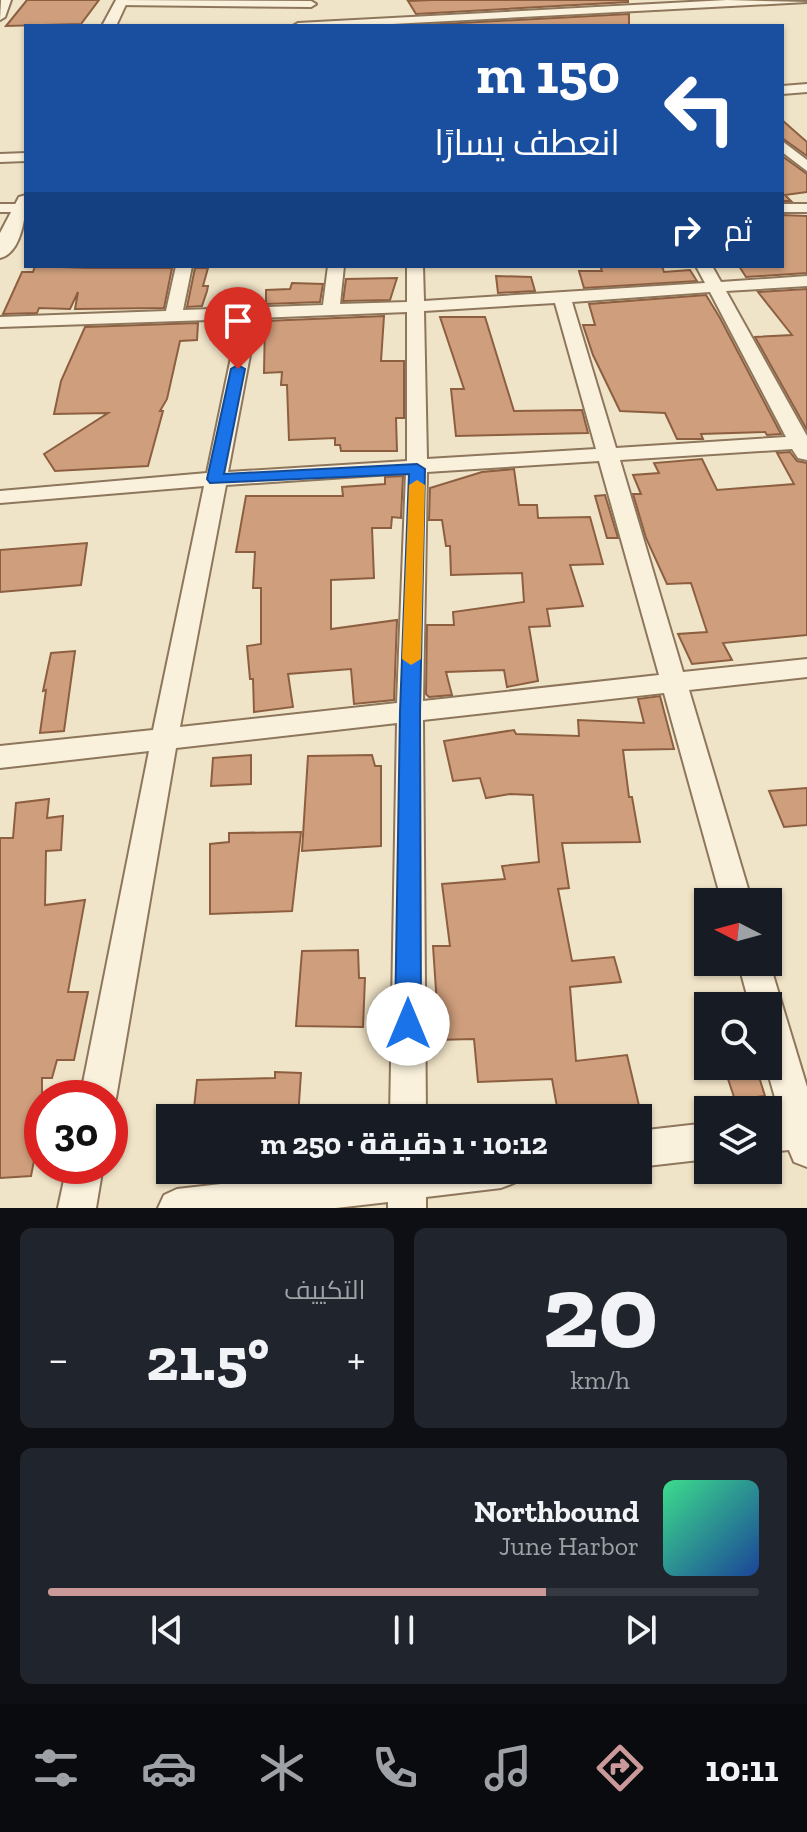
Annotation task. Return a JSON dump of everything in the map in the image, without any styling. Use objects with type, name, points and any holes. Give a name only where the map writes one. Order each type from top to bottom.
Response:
[{"type":"street","points":[[0,17],[6,0]]},
{"type":"street","points":[[472,0],[481,21]]},
{"type":"street","points":[[545,0],[554,11]]},
{"type":"street","points":[[795,0],[807,9]]},
{"type":"street","points":[[363,24],[481,21],[627,3],[804,0]]},
{"type":"street","points":[[110,24],[121,2],[311,2],[312,24]]},
{"type":"street","points":[[627,3],[640,16]]},
{"type":"street","points":[[784,90],[807,88]]},
{"type":"street","points":[[784,147],[807,167]]},
{"type":"street","points":[[0,158],[24,157]]},
{"type":"street","points":[[0,208],[22,214],[0,252]]},
{"type":"street","points":[[784,208],[807,208]]},
{"type":"street","points":[[173,317],[184,268]]},
{"type":"street","points":[[331,311],[336,268]]},
{"type":"street","points":[[408,1104],[410,712],[417,469],[415,268]]},
{"type":"street","points":[[0,497],[215,479],[608,455],[804,447],[705,268]]},
{"type":"street","points":[[0,322],[331,311],[716,287],[804,285]]},
{"type":"street","points":[[562,296],[733,888]]},
{"type":"street","points":[[101,1080],[164,741],[249,314]]},
{"type":"street","points":[[0,757],[807,668]]},
{"type":"street","points":[[782,1074],[796,1136]]},
{"type":"street","points":[[652,1147],[694,1143]]},
{"type":"street","points":[[77,1208],[82,1184]]},
{"type":"street","points":[[177,1208],[407,1186]]},
{"type":"building","points":[[27,0],[99,0],[81,24],[6,26]]},
{"type":"building","points":[[408,1],[628,2],[416,14]]},
{"type":"building","points":[[629,14],[629,24],[442,24]]},
{"type":"building","points":[[784,122],[807,142],[807,156],[784,139]]},
{"type":"building","points":[[784,157],[807,174],[807,192],[785,195],[791,201],[784,201]]},
{"type":"building","points":[[784,215],[807,216],[807,273],[746,277],[740,268],[784,268]]},
{"type":"building","points":[[34,268],[172,268],[164,308],[75,309],[78,292],[70,309],[39,308],[37,313],[3,314],[22,272],[33,272]]},
{"type":"building","points":[[195,268],[208,268],[203,286],[208,286],[207,291],[202,306],[187,307]]},
{"type":"building","points":[[601,268],[663,268],[664,272],[690,270],[697,281],[584,288],[579,271],[602,271]]},
{"type":"building","points":[[496,276],[531,277],[535,291],[498,293]]},
{"type":"building","points":[[397,278],[390,300],[343,301],[346,279]]},
{"type":"building","points":[[292,283],[323,284],[320,302],[266,304],[266,290],[290,289]]},
{"type":"building","points":[[807,289],[807,430],[755,337],[792,335],[758,292]]},
{"type":"building","points":[[706,295],[781,434],[701,434],[703,439],[677,439],[665,413],[620,411],[593,355],[583,325],[595,325],[589,304]]},
{"type":"building","points":[[384,316],[381,361],[404,361],[404,418],[396,418],[397,451],[341,451],[340,445],[335,445],[335,438],[289,440],[287,385],[281,385],[282,372],[264,373],[265,321]]},
{"type":"building","points":[[440,317],[485,317],[514,411],[582,410],[588,433],[456,436],[451,389],[464,389]]},
{"type":"building","points":[[198,323],[197,340],[180,341],[148,466],[55,471],[44,454],[108,413],[54,414],[61,381],[85,327]]},
{"type":"building","points":[[790,452],[797,461],[807,463],[807,635],[723,643],[732,660],[692,664],[678,634],[707,632],[691,583],[667,584],[646,538],[633,494],[641,494],[633,475],[659,473],[654,463],[702,459],[717,490],[794,484],[777,453]]},
{"type":"building","points":[[514,469],[519,505],[537,505],[538,518],[590,517],[603,564],[570,565],[583,606],[547,609],[550,626],[529,627],[538,681],[507,687],[504,670],[446,672],[452,695],[429,697],[426,694],[427,625],[454,625],[453,612],[524,602],[522,573],[451,575],[450,546],[446,546],[442,520],[429,520],[430,488],[482,472]]},
{"type":"building","points":[[403,476],[401,518],[392,517],[391,528],[372,528],[374,578],[331,580],[331,629],[397,620],[394,700],[354,704],[351,669],[288,674],[293,707],[254,712],[253,679],[250,679],[247,646],[261,644],[261,588],[253,588],[255,552],[236,552],[246,496],[343,496],[342,487],[385,484],[385,477]]},
{"type":"building","points":[[605,495],[618,538],[607,538],[595,496]]},
{"type":"building","points":[[87,543],[81,585],[0,592],[0,550]]},
{"type":"building","points":[[75,651],[64,731],[40,733],[46,690],[43,691],[51,653]]},
{"type":"building","points":[[660,696],[674,749],[623,750],[629,797],[632,797],[640,842],[562,843],[569,888],[558,889],[572,961],[614,957],[621,982],[570,987],[576,1061],[627,1055],[639,1104],[556,1104],[552,1079],[478,1082],[474,1039],[435,1040],[437,1005],[433,946],[450,946],[442,884],[505,879],[502,866],[539,862],[533,795],[510,794],[486,798],[480,778],[453,781],[444,741],[514,730],[516,734],[579,736],[578,720],[644,723],[638,699]]},
{"type":"building","points":[[251,755],[251,784],[211,786],[213,758]]},
{"type":"building","points":[[372,755],[375,766],[381,766],[381,846],[302,851],[308,756]]},
{"type":"building","points":[[807,788],[807,825],[784,827],[769,791]]},
{"type":"building","points":[[49,799],[47,818],[63,816],[61,850],[46,851],[45,905],[85,900],[68,992],[88,992],[74,1060],[57,1060],[52,1078],[24,1080],[24,1176],[0,1178],[0,838],[13,838],[16,803]]},
{"type":"building","points":[[301,832],[292,911],[210,914],[210,844],[229,842],[229,833]]},
{"type":"building","points":[[358,950],[359,978],[365,978],[363,1027],[296,1026],[302,951]]},
{"type":"building","points":[[275,1072],[301,1073],[299,1104],[194,1104],[197,1080],[275,1078]]},
{"type":"building","points":[[728,1080],[760,1080],[765,1096],[734,1096]]},
{"type":"slow traffic","points":[[411,659],[417,485]]},
{"type":"route","points":[[238,369],[215,479],[417,469],[410,712],[408,1024]]}]
